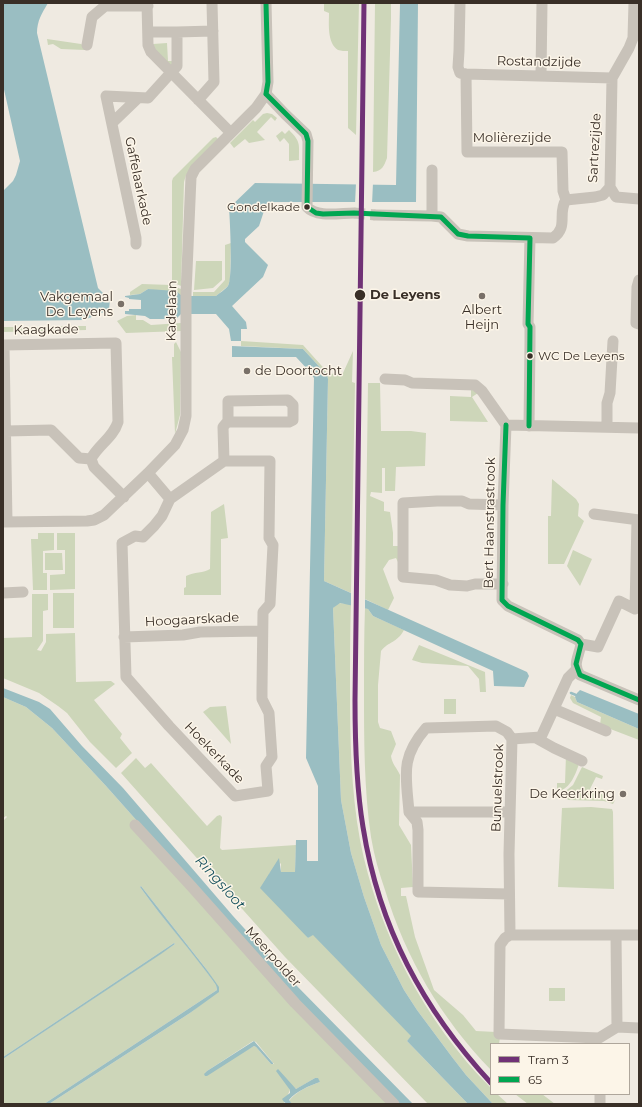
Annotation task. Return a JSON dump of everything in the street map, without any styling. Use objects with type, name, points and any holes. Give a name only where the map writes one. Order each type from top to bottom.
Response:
[{"type":"street","points":[[198,100],[214,82],[212,3]]},
{"type":"street","points":[[266,3],[268,82],[266,94],[306,134],[308,142],[307,207],[316,213],[322,214],[354,213]]},
{"type":"street","points":[[460,3],[458,67],[460,73],[466,74]]},
{"type":"street","points":[[541,75],[542,3]]},
{"type":"street","name":"Sartrezijde","points":[[566,200],[603,195],[610,187],[612,78],[636,38],[634,3]]},
{"type":"street","points":[[87,45],[92,17],[105,6],[148,5],[148,45],[151,52],[171,74],[231,133]]},
{"type":"street","points":[[148,32],[213,31]]},
{"type":"street","points":[[171,74],[177,66],[177,32]]},
{"type":"street","name":"Gaffelaarkade","points":[[136,244],[106,96],[148,98],[171,74]]},
{"type":"street","name":"Rostandzijde","points":[[466,74],[612,78]]},
{"type":"street","name":"Molièrezijde","points":[[466,74],[467,152],[562,152],[563,192],[566,200]]},
{"type":"street","name":"Kadelaan","points":[[5,522],[94,520],[104,516],[175,445],[183,430],[186,416],[185,353],[191,177],[195,169],[256,108],[266,94]]},
{"type":"street","name":"Gaffelaarkade","points":[[112,124],[138,98]]},
{"type":"street","points":[[432,170],[432,216]]},
{"type":"street","points":[[610,187],[616,197],[639,199]]},
{"type":"street","points":[[374,215],[441,217],[458,234],[468,236],[553,238],[562,228],[563,205],[566,200]]},
{"type":"street","points":[[529,426],[530,334],[528,324],[530,238]]},
{"type":"street","points":[[638,323],[637,287],[639,280]]},
{"type":"street","points":[[607,427],[607,403],[610,393],[613,341]]},
{"type":"street","name":"Kaagkade","points":[[5,522],[6,431],[4,345],[116,343],[118,422],[110,437],[91,459]]},
{"type":"street","points":[[385,379],[405,380],[412,383],[475,385],[482,390],[506,426],[639,428]]},
{"type":"street","points":[[148,473],[170,499],[224,461],[223,427],[228,421],[228,400],[288,400],[293,405],[293,420],[289,422],[228,421]]},
{"type":"street","name":"Bert Haanstrastrook","points":[[506,426],[502,600],[508,606],[578,640],[581,644]]},
{"type":"street","points":[[6,431],[51,430],[79,458],[91,459],[94,467],[124,497]]},
{"type":"street","name":"Hoekerkade","points":[[170,499],[162,516],[143,537],[136,536],[122,544],[126,677],[169,726],[235,796],[268,791],[266,766],[272,757],[269,713],[262,699],[262,631],[263,612],[270,604],[273,545],[269,538],[270,461],[224,461]]},
{"type":"street","points":[[503,505],[437,501],[403,503],[403,577],[436,580],[450,585],[467,586],[475,584],[503,584]]},
{"type":"street","points":[[594,514],[638,520],[637,610],[619,601],[598,647],[581,644],[576,670],[585,678],[639,700]]},
{"type":"street","points":[[3,593],[24,592]]},
{"type":"street","name":"Hoogaarskade","points":[[124,637],[183,635],[200,632],[262,631]]},
{"type":"street","points":[[536,738],[541,737],[568,678],[576,670]]},
{"type":"street","points":[[554,709],[606,731]]},
{"type":"street","points":[[509,894],[415,892],[418,830],[417,822],[409,812],[406,766],[408,757],[416,739],[426,728],[496,726],[507,732],[512,739]]},
{"type":"street","points":[[536,738],[582,761]]},
{"type":"street","name":"Bunuelstrook","points":[[510,935],[509,894],[512,739],[536,738]]},
{"type":"street","points":[[409,812],[510,812]]},
{"type":"street","name":"Meerpolder","points":[[135,825],[295,1003],[394,1104]]},
{"type":"street","points":[[639,935],[510,935],[505,938],[500,945],[499,1034],[599,1041],[617,1027],[639,1028]]},
{"type":"street","points":[[616,935],[617,1027]]},
{"type":"green space","points":[[324,3],[359,3],[356,135],[348,128],[348,51],[338,50],[332,43],[329,33],[329,13],[324,11]]},
{"type":"green space","points":[[375,3],[391,3],[391,18],[387,158],[379,171],[373,172]]},
{"type":"green space","points":[[47,39],[81,44],[85,47],[85,50],[61,49],[53,44],[48,45]]},
{"type":"green space","points":[[167,43],[168,61],[174,61],[174,68],[158,56],[153,44]]},
{"type":"green space","points":[[263,114],[272,114],[277,118],[275,121],[271,117],[257,132],[265,140],[249,143],[245,139],[234,148],[230,143],[253,120],[255,122]]},
{"type":"green space","points":[[289,130],[296,138],[298,144],[299,160],[289,161],[289,144],[284,138],[280,142],[276,136],[282,131],[285,134]]},
{"type":"green space","points":[[216,137],[219,140],[186,175],[184,182],[181,286],[172,282],[172,181],[173,178],[213,138]]},
{"type":"green space","points":[[231,243],[230,280],[228,286],[216,296],[193,297],[193,292],[214,292],[225,280],[225,245]]},
{"type":"green space","points":[[196,261],[222,261],[222,280],[213,288],[194,290]]},
{"type":"green space","points":[[142,284],[171,285],[181,289],[182,296],[148,289],[140,294],[130,295],[130,292]]},
{"type":"green space","points":[[136,315],[136,320],[143,320],[151,325],[181,323],[181,331],[126,333],[117,321],[127,316]]},
{"type":"green space","points":[[52,326],[86,326],[86,330],[52,331]]},
{"type":"green space","points":[[3,327],[48,327],[48,331],[3,332]]},
{"type":"green space","points":[[241,341],[303,345],[329,374],[343,373],[353,351],[352,382],[355,383],[351,593],[324,581],[327,375],[303,349],[241,346]]},
{"type":"green space","points":[[176,342],[181,352],[180,415],[175,434],[172,357],[174,357],[174,344]]},
{"type":"green space","points":[[368,383],[380,383],[381,431],[411,431],[426,433],[425,466],[396,467],[395,491],[385,491],[385,468],[382,468],[382,493],[371,492],[370,496],[384,502],[384,511],[390,512],[393,546],[400,546],[399,564],[396,558],[389,560],[383,569],[394,598],[388,610],[365,599]]},
{"type":"green space","points":[[471,390],[475,390],[478,393],[472,397],[488,422],[450,421],[450,396],[471,397]]},
{"type":"green space","points":[[552,479],[576,499],[579,504],[578,516],[584,521],[564,564],[548,564],[548,516],[551,516]]},
{"type":"green space","points":[[224,504],[228,538],[221,539],[221,595],[184,595],[186,576],[210,569],[211,512]]},
{"type":"green space","points":[[38,533],[54,533],[54,550],[43,551],[43,573],[47,573],[47,590],[33,590],[31,539],[38,539]]},
{"type":"green space","points":[[57,533],[75,533],[75,589],[50,590],[50,575],[65,574],[65,550],[57,550]]},
{"type":"green space","points":[[573,550],[592,559],[580,586],[567,566]]},
{"type":"green space","points":[[45,553],[62,553],[63,570],[45,570]]},
{"type":"green space","points":[[53,593],[74,593],[74,628],[53,628]]},
{"type":"green space","points":[[32,594],[48,594],[48,610],[43,611],[43,641],[37,650],[41,651],[46,642],[46,634],[75,633],[76,682],[111,681],[115,684],[94,700],[122,734],[120,738],[132,753],[116,768],[90,742],[67,713],[39,693],[3,678],[3,638],[32,637]]},
{"type":"green space","points":[[338,603],[351,604],[350,708],[353,783],[360,840],[368,874],[379,908],[407,973],[425,1004],[445,1034],[467,1062],[490,1087],[490,1095],[498,1095],[508,1104],[493,1104],[466,1075],[417,1010],[404,990],[381,945],[364,897],[351,853],[341,800],[333,608]]},
{"type":"green space","points":[[365,608],[368,609],[373,616],[404,630],[396,640],[387,645],[381,651],[378,685],[378,722],[380,728],[391,731],[396,744],[391,756],[393,764],[400,775],[399,825],[411,845],[413,887],[401,888],[401,896],[406,896],[415,937],[434,990],[463,1015],[476,1031],[496,1032],[500,1037],[499,1043],[490,1043],[490,1069],[456,1030],[427,986],[403,940],[383,884],[371,837],[366,782],[364,745]]},
{"type":"green space","points":[[419,645],[485,672],[486,692],[480,692],[479,679],[468,666],[422,663],[412,660]]},
{"type":"green space","points":[[571,695],[575,697],[577,702],[639,729],[639,740],[600,725],[601,717],[573,703],[570,698]]},
{"type":"green space","points":[[3,697],[26,707],[52,728],[106,786],[306,1011],[399,1104],[292,1104],[289,1101],[292,1097],[307,1087],[320,1082],[315,1078],[296,1089],[292,1086],[289,1087],[290,1090],[284,1103],[287,1104],[49,1104],[190,1013],[219,990],[216,985],[217,990],[44,1104],[3,1104],[3,1059],[175,944],[174,943],[3,1057],[3,821],[7,817],[6,816],[3,818]],"holes":[[[141,886],[207,970],[216,985],[149,900],[140,887]],[[253,1041],[256,1042],[274,1064],[271,1064],[254,1046],[204,1073]]]},
{"type":"green space","points":[[444,699],[456,699],[456,714],[444,714]]},
{"type":"green space","points":[[226,706],[231,744],[203,712],[210,707]]},
{"type":"green space","points":[[566,755],[580,761],[572,780],[566,788],[557,792],[557,783],[565,783]]},
{"type":"green space","points":[[136,758],[145,768],[151,763],[207,826],[217,816],[220,815],[222,817],[220,848],[222,850],[296,845],[295,872],[281,872],[281,863],[269,874],[308,938],[313,934],[412,1036],[407,1041],[468,1104],[428,1104],[285,957],[121,773]]},
{"type":"green space","points":[[582,767],[603,776],[602,779],[596,777],[590,789],[615,800],[613,804],[604,801],[568,800],[563,793],[573,785]]},
{"type":"green space","points":[[591,807],[612,809],[613,812],[614,889],[558,887],[562,808]]},
{"type":"green space","points":[[549,988],[565,988],[565,1001],[549,1001]]},
{"type":"green space","points":[[516,1095],[543,1095],[555,1104],[528,1104]]},
{"type":"water","points":[[3,3],[48,3],[39,21],[37,33],[98,288],[110,299],[109,310],[84,320],[3,321],[3,191],[13,181],[20,161],[3,85]]},
{"type":"water","points":[[400,3],[418,3],[416,202],[267,202],[259,226],[245,239],[245,242],[268,265],[263,277],[232,306],[246,322],[247,329],[241,329],[241,341],[231,341],[229,329],[216,314],[181,314],[176,319],[150,319],[145,316],[125,314],[125,311],[129,311],[129,309],[141,309],[141,300],[129,299],[125,296],[140,294],[148,289],[176,291],[182,296],[216,296],[228,286],[230,281],[231,261],[229,208],[255,183],[396,185]]},
{"type":"water","points":[[232,346],[303,349],[327,375],[324,581],[527,672],[529,676],[524,687],[494,686],[493,671],[373,616],[368,609],[340,603],[333,608],[341,800],[351,853],[364,897],[381,945],[404,990],[417,1010],[466,1075],[493,1104],[468,1104],[407,1041],[411,1036],[313,935],[308,938],[260,888],[279,858],[281,872],[295,872],[296,840],[307,840],[307,861],[318,861],[318,786],[306,758],[314,378],[296,357],[232,357]]},
{"type":"water","points":[[3,688],[39,702],[50,709],[82,746],[123,788],[233,916],[293,982],[413,1104],[399,1104],[306,1011],[106,786],[52,728],[26,707],[3,697]]},
{"type":"water","points":[[580,690],[639,714],[639,729],[577,702],[575,697]]},
{"type":"water","points":[[141,886],[207,970],[219,987],[219,992],[190,1013],[49,1104],[44,1104],[217,990],[216,985],[207,972],[149,900],[140,887]]},
{"type":"water","points":[[174,943],[175,944],[161,954],[3,1059],[3,1057]]},
{"type":"water","points":[[254,1041],[273,1064],[271,1064],[254,1046],[205,1076],[204,1074],[207,1071]]},
{"type":"water","points":[[278,1069],[296,1089],[315,1078],[318,1078],[320,1082],[295,1094],[289,1100],[292,1104],[286,1103],[282,1099],[290,1093],[290,1090],[276,1071]]},
{"type":"pier","points":[[356,183],[373,183],[372,204],[355,204]]},
{"type":"pier","points":[[351,591],[365,597],[365,610],[351,606]]},
{"type":"waterway","points":[[571,693],[576,695]]},
{"type":"tunnel","points":[[354,213],[375,215]]},
{"type":"tram line","name":"3","points":[[364,3],[355,700],[356,764],[359,795],[370,864],[380,899],[393,933],[425,996],[445,1026],[490,1082]]},
{"type":"transit line","name":"65","points":[[266,3],[268,82],[266,94]]},
{"type":"transit line","name":"65","points":[[266,94],[306,134],[308,141],[307,207]]},
{"type":"transit line","name":"65","points":[[307,207],[316,213],[323,214],[354,213],[441,217],[458,234],[468,236],[530,238]]},
{"type":"transit line","name":"65","points":[[529,426],[530,327],[528,324],[530,238]]},
{"type":"transit line","name":"65","points":[[506,425],[502,600],[508,606],[578,640],[581,644],[576,664],[580,675],[639,700]]},
{"type":"place","name":"Gondelkade","points":[[307,207]]},
{"type":"place","name":"De Leyens","points":[[360,295]]},
{"type":"place","name":"Albert Heijn","points":[[482,296]]},
{"type":"place","name":"Vakgemaal De Leyens","points":[[121,304]]},
{"type":"place","name":"WC De Leyens","points":[[530,356]]},
{"type":"place","name":"de Doortocht","points":[[247,371]]},
{"type":"place","name":"De Keerkring","points":[[623,794]]},
{"type":"water label","name":"Ringsloot","points":[[220,883]]}]
